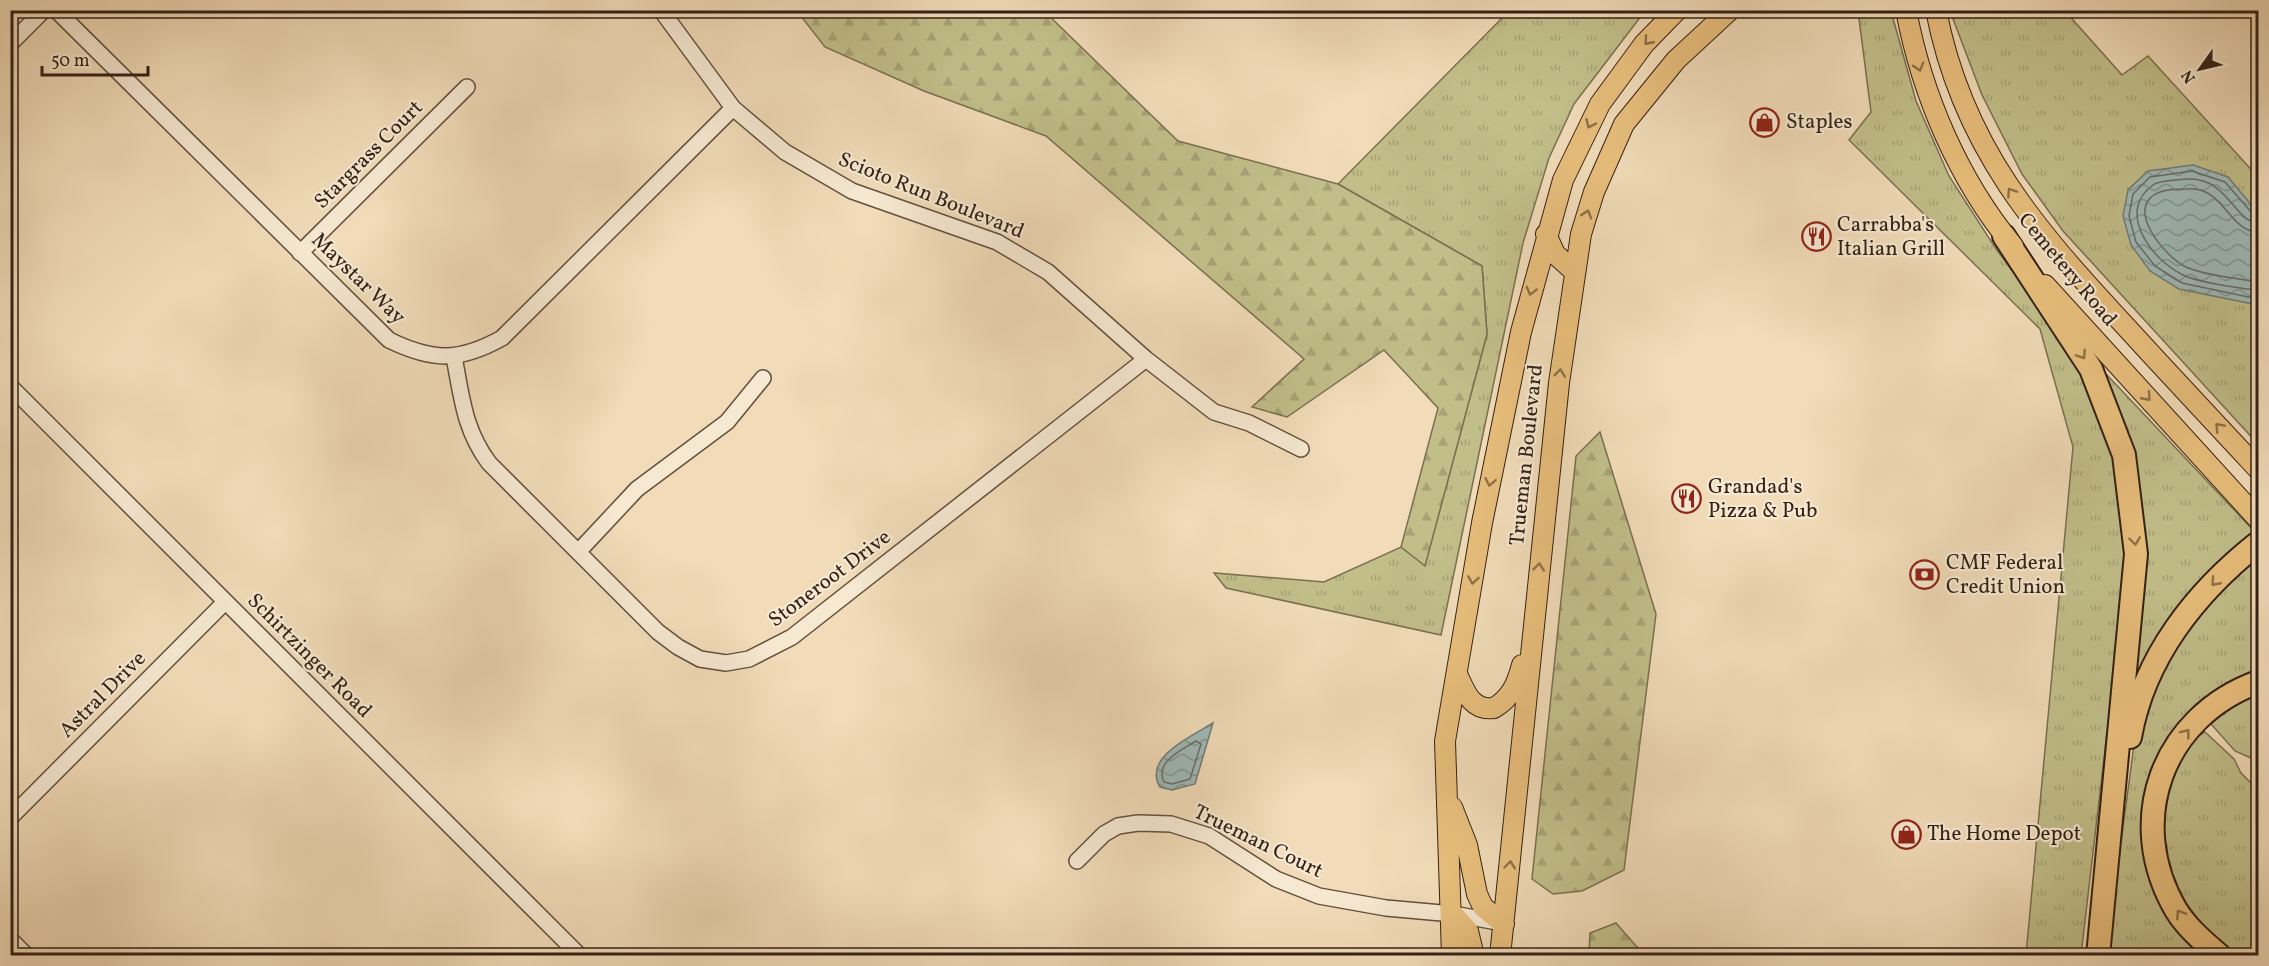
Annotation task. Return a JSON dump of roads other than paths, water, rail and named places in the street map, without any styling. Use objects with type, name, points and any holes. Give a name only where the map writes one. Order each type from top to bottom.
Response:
[{"type":"highway","points":[[2004,236],[2091,369],[2124,455],[2136,554],[2124,662],[2102,927]]},
{"type":"highway","points":[[2098,956],[2135,709],[2150,671],[2180,622],[2230,566],[2259,543]]},
{"type":"highway","points":[[2220,956],[2186,924],[2170,897],[2153,850],[2154,805],[2161,774],[2187,730],[2217,701],[2259,682]]},
{"type":"main road","name":"Trueman Boulevard","points":[[1452,956],[1453,914],[1444,788],[1445,741],[1487,500],[1521,332],[1546,234],[1563,180],[1600,104],[1644,44],[1677,10]]},
{"type":"main road","name":"Trueman Boulevard","points":[[1500,956],[1533,625],[1574,271],[1594,192],[1624,124],[1676,60],[1730,10]]},
{"type":"main road","name":"Cemetery Road","points":[[1906,10],[1915,52],[1936,113],[1955,157],[2004,236],[2038,278],[2259,519]]},
{"type":"main road","name":"Cemetery Road","points":[[1936,10],[1945,48],[1966,110],[1991,161],[2013,195],[2062,259],[2259,470]]},
{"type":"main road","points":[[1546,234],[1555,254],[1574,271]]},
{"type":"main road","points":[[1457,674],[1467,696],[1473,703],[1488,709],[1503,703],[1517,682],[1533,625]]},
{"type":"main road","points":[[1444,788],[1467,845],[1477,894],[1483,907],[1504,924]]},
{"type":"main road","points":[[1453,914],[1468,931],[1474,956]]},
{"type":"street","points":[[10,44],[44,10]]},
{"type":"street","name":"Maystar Way","points":[[56,10],[389,340],[420,353],[454,357],[481,350],[502,338],[733,108]]},
{"type":"street","name":"Scioto Run Boulevard","points":[[661,10],[733,108],[785,152],[852,191],[997,242],[1048,272],[1146,359],[1214,412],[1250,423],[1301,449]]},
{"type":"street","name":"Stargrass Court","points":[[300,253],[467,87]]},
{"type":"street","name":"Stoneroot Drive","points":[[454,357],[466,424],[476,445],[489,463],[658,632],[678,647],[700,659],[726,663],[749,659],[792,637],[1146,359]]},
{"type":"street","points":[[579,551],[637,489],[727,422],[763,378]]},
{"type":"street","name":"Schirtzinger Road","points":[[10,386],[580,956]]},
{"type":"street","name":"Astral Drive","points":[[10,818],[225,602]]},
{"type":"street","name":"Trueman Court","points":[[1077,861],[1104,834],[1118,826],[1138,822],[1172,824],[1209,836],[1276,879],[1319,896],[1386,908],[1453,914],[1504,924]]},
{"type":"street","points":[[10,939],[27,956]]},
{"type":"water","points":[[2193,165],[2228,177],[2258,213],[2258,305],[2179,289],[2150,271],[2131,245],[2123,216],[2128,190],[2148,171]]},
{"type":"water","points":[[1213,723],[1195,784],[1172,790],[1160,787],[1156,776],[1158,766],[1164,757],[1183,741]]},
{"type":"place","name":"Staples","points":[[1765,122]]},
{"type":"place","name":"Carrabba's Italian Grill","points":[[1816,237]]},
{"type":"place","name":"Grandad's Pizza & Pub","points":[[1687,499]]},
{"type":"place","name":"CMF Federal Credit Union","points":[[1925,575]]},
{"type":"place","name":"The Home Depot","points":[[1906,834]]}]
